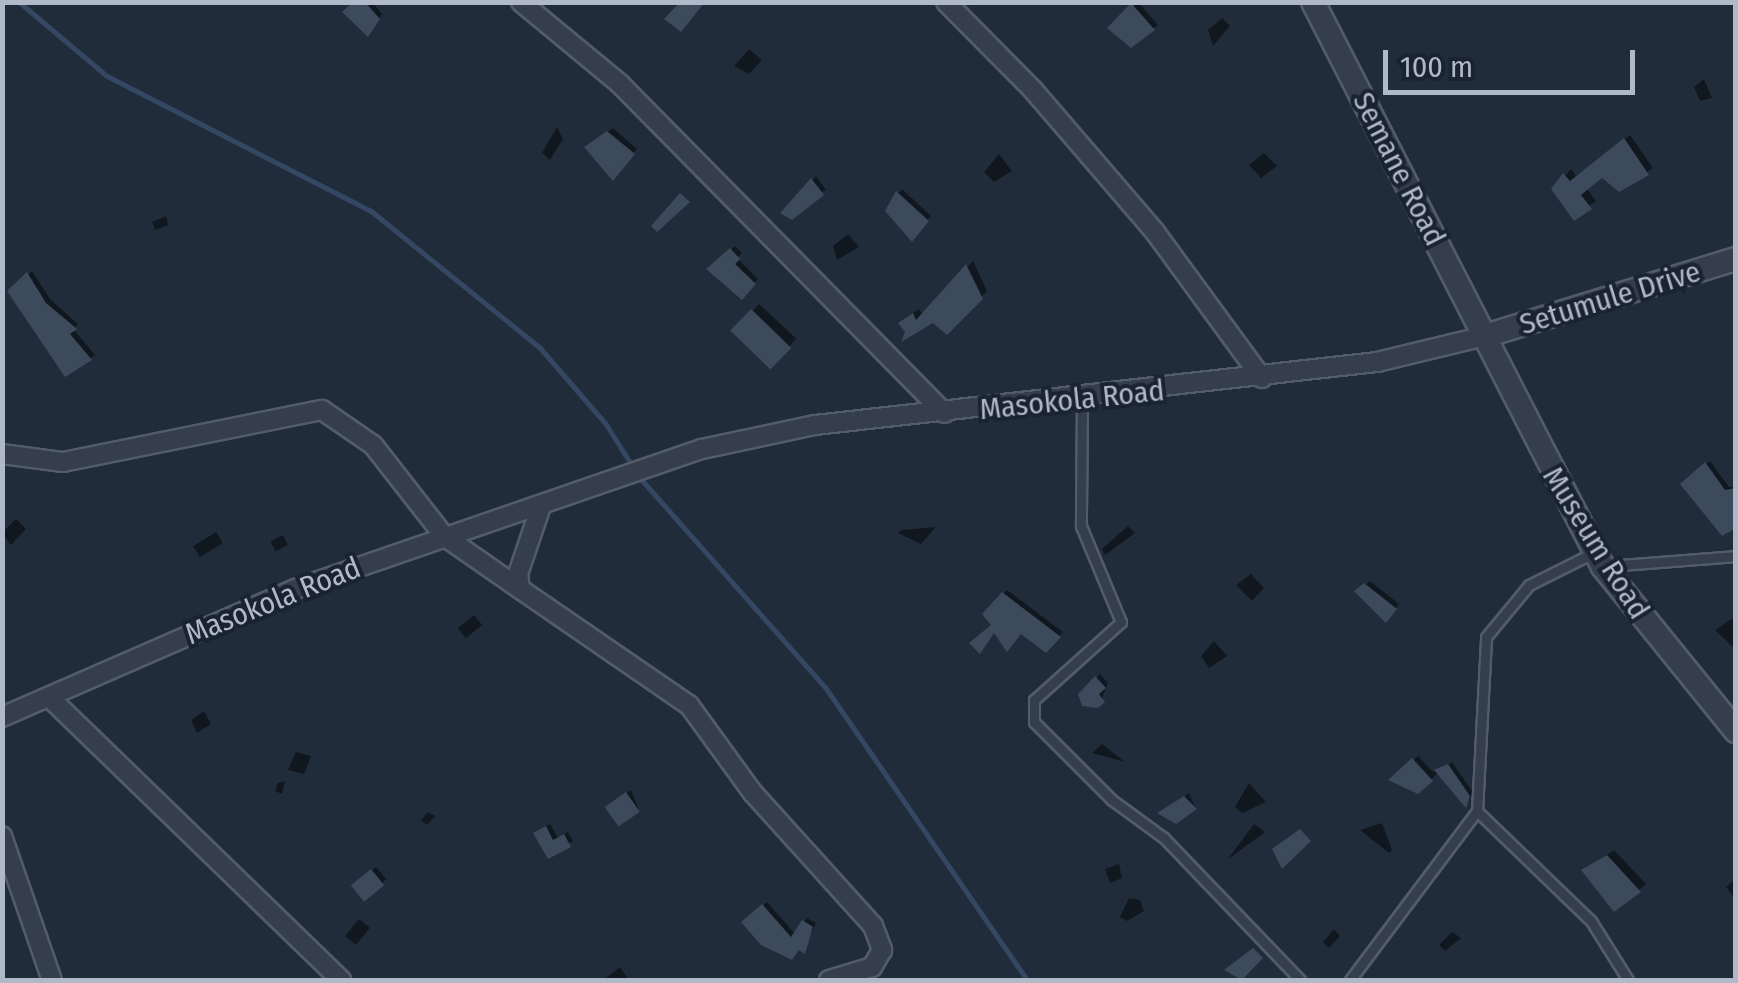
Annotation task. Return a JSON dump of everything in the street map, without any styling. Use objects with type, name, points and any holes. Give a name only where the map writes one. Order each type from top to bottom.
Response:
[{"type":"street","points":[[522,2],[620,84],[946,414]]},
{"type":"street","points":[[946,2],[1033,90],[1155,232],[1262,378]]},
{"type":"street","name":"Semane Road","points":[[1312,2],[1484,336]]},
{"type":"street","name":"Setumule Drive","points":[[1484,336],[1736,259]]},
{"type":"street","name":"Masokola Road","points":[[2,716],[295,589],[444,536],[540,509],[660,462],[815,425],[1262,378],[1377,362],[1484,336]]},
{"type":"street","name":"Museum Road","points":[[1484,336],[1599,559],[1736,730]]},
{"type":"street","points":[[2,454],[62,462],[322,410],[373,445],[444,536],[689,706],[754,793],[873,926],[882,950],[872,967],[829,980]]},
{"type":"street","points":[[520,588],[518,574],[540,509]]},
{"type":"street","points":[[50,697],[342,980]]},
{"type":"street","points":[[2,836],[52,980]]},
{"type":"lane","points":[[1082,399],[1081,526],[1121,622],[1034,700],[1034,722],[1112,800],[1164,838],[1300,980]]},
{"type":"lane","points":[[1350,980],[1477,811],[1486,636],[1529,585],[1599,559],[1736,556]]},
{"type":"lane","points":[[1477,811],[1591,921],[1628,980]]},
{"type":"building","points":[[353,2],[365,2],[380,19],[368,37],[342,12]]},
{"type":"building","points":[[680,2],[705,2],[681,32],[664,19]]},
{"type":"building","points":[[1131,3],[1155,30],[1131,48],[1107,28]]},
{"type":"building","points":[[607,131],[635,154],[613,181],[584,147]]},
{"type":"building","points":[[1624,138],[1649,175],[1619,192],[1602,178],[1581,195],[1592,209],[1574,221],[1551,189],[1563,173],[1570,181]]},
{"type":"building","points":[[811,178],[824,195],[792,220],[780,213]]},
{"type":"building","points":[[896,191],[929,221],[912,242],[885,211]]},
{"type":"building","points":[[680,193],[690,202],[657,232],[651,226]]},
{"type":"building","points":[[730,248],[740,259],[735,264],[756,284],[742,300],[706,269]]},
{"type":"building","points":[[966,264],[983,299],[947,335],[933,323],[901,342],[905,332],[898,323],[913,313],[916,320]]},
{"type":"building","points":[[27,272],[46,303],[77,329],[70,334],[92,360],[65,377],[7,291]]},
{"type":"building","points":[[751,309],[791,348],[770,369],[730,331]]},
{"type":"building","points":[[1705,462],[1725,490],[1736,488],[1736,528],[1722,536],[1680,484]]},
{"type":"building","points":[[1364,583],[1397,609],[1386,623],[1354,591]]},
{"type":"building","points":[[1002,592],[1061,637],[1046,653],[1021,634],[1007,652],[994,633],[980,654],[969,643],[991,625],[982,614]]},
{"type":"building","points":[[1095,676],[1106,688],[1099,694],[1105,702],[1098,708],[1082,706],[1078,694]]},
{"type":"building","points":[[1412,758],[1433,781],[1418,794],[1388,780]]},
{"type":"building","points":[[1448,764],[1470,796],[1466,808],[1434,770]]},
{"type":"building","points":[[626,792],[640,812],[618,827],[605,807]]},
{"type":"building","points":[[1184,796],[1197,809],[1176,824],[1157,813]]},
{"type":"building","points":[[546,826],[553,840],[564,834],[571,847],[548,859],[533,833]]},
{"type":"building","points":[[1300,829],[1311,841],[1282,869],[1272,849]]},
{"type":"building","points":[[1607,855],[1641,892],[1614,912],[1581,870]]},
{"type":"building","points":[[371,869],[384,885],[364,902],[351,885]]},
{"type":"building","points":[[762,904],[791,937],[802,920],[813,927],[805,954],[799,950],[792,960],[761,945],[741,922]]},
{"type":"building","points":[[1253,948],[1263,958],[1242,980],[1224,970]]},
{"type":"waterway","points":[[19,2],[107,76],[371,211],[540,348],[605,423],[633,467]]},
{"type":"waterway","points":[[639,477],[825,687],[1027,980]]}]
